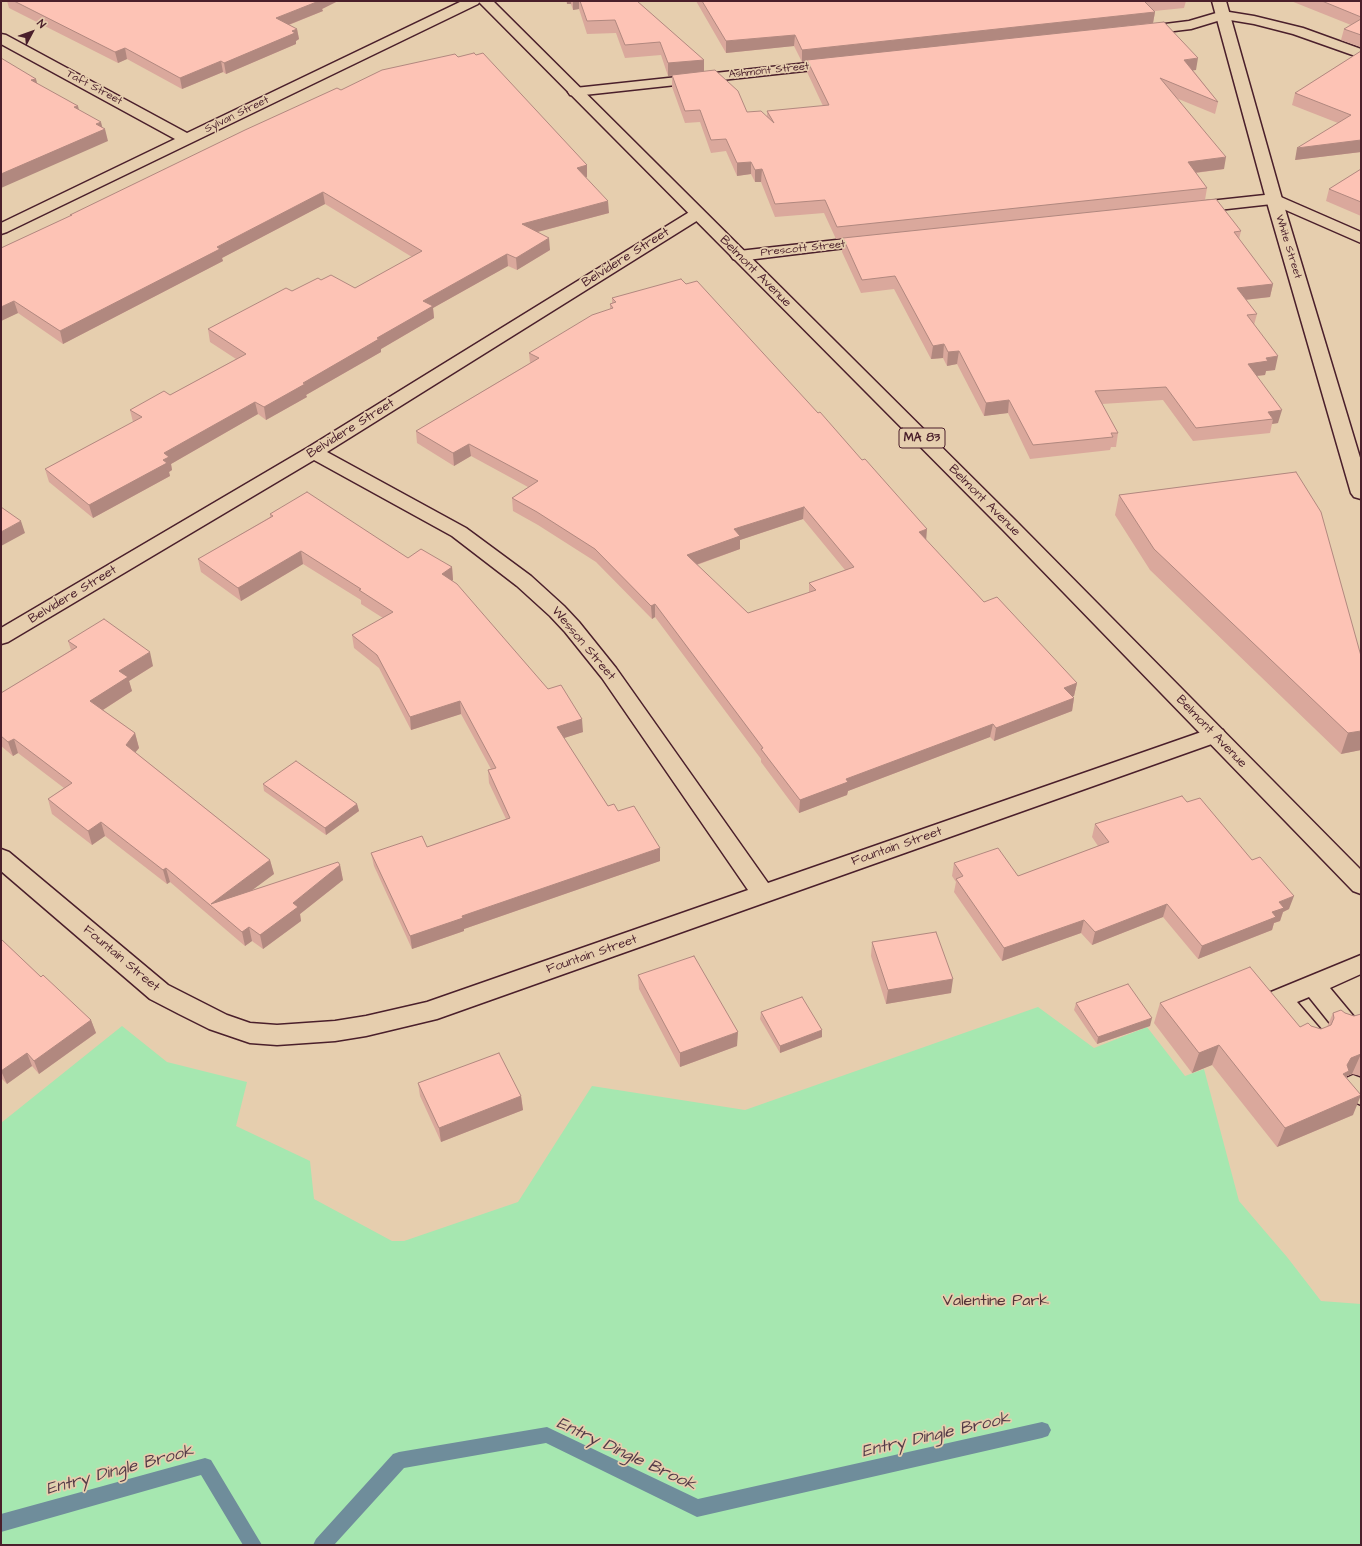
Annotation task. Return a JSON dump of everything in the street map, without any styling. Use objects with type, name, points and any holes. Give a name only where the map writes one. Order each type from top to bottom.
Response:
[{"type":"street","name":"Sylvan Street","points":[[1,229],[473,1]]},
{"type":"street","name":"Belmont Avenue","points":[[485,1],[1010,526],[1359,880]]},
{"type":"street","points":[[1124,33],[1191,25],[1221,8],[1254,20],[1298,30],[1361,54]]},
{"type":"street","name":"White Street","points":[[1221,8],[1274,199],[1361,493]]},
{"type":"street","name":"Taft Street","points":[[1,38],[187,139]]},
{"type":"street","name":"Ashmont Street","points":[[575,92],[851,62]]},
{"type":"street","points":[[1179,209],[1274,199],[1361,238]]},
{"type":"street","name":"Belvidere Street","points":[[1,638],[314,452],[697,214]]},
{"type":"street","name":"Prescott Street","points":[[739,256],[888,240]]},
{"type":"street","name":"Wesson Street","points":[[314,452],[459,532],[524,582],[557,611],[572,627],[609,673],[764,895]]},
{"type":"street","name":"Fountain Street","points":[[1,858],[159,992],[218,1022],[250,1033],[277,1035],[335,1031],[366,1026],[428,1012],[1215,735]]},
{"type":"street","points":[[1313,1038],[1280,999],[1314,985],[1358,970]]},
{"type":"street","points":[[1314,985],[1346,1025]]},
{"type":"green space","name":"Valentine Park","points":[[1038,1007],[1094,1048],[1147,1027],[1185,1076],[1204,1069],[1239,1201],[1287,1257],[1321,1301],[1361,1304],[1361,1545],[1,1545],[1,1123],[122,1026],[167,1062],[247,1082],[236,1126],[310,1161],[314,1199],[392,1241],[404,1241],[518,1202],[592,1086],[745,1110]]},
{"type":"building","points":[[14,1],[319,1],[276,18],[297,29],[292,31],[295,33],[224,63],[221,61],[180,78],[125,48],[115,52]]},
{"type":"building","points":[[580,1],[637,1],[704,60],[668,63],[660,42],[625,45],[615,20],[587,21]]},
{"type":"building","points":[[702,1],[1144,1],[1155,12],[802,50],[795,35],[726,41]]},
{"type":"building","points":[[1322,1],[1361,1],[1361,17]]},
{"type":"building","points":[[1361,19],[1361,35],[1344,29]]},
{"type":"building","points":[[1164,22],[1198,58],[1184,60],[1218,102],[1160,78],[1226,157],[1188,162],[1207,188],[837,227],[825,200],[775,204],[762,169],[755,170],[751,162],[737,163],[726,139],[711,140],[700,110],[685,111],[672,75],[715,70],[738,91],[747,112],[761,111],[774,123],[767,111],[829,105],[807,60]]},
{"type":"building","points":[[1361,51],[1361,140],[1297,148],[1351,115],[1295,93]]},
{"type":"building","points":[[474,53],[476,55],[483,53],[587,165],[577,168],[608,201],[522,224],[549,238],[516,258],[507,254],[423,301],[433,306],[303,383],[305,384],[264,407],[255,402],[164,453],[169,457],[163,460],[167,463],[89,505],[45,469],[142,417],[130,410],[164,391],[170,395],[246,354],[208,329],[286,288],[292,291],[318,278],[321,280],[331,275],[355,288],[422,251],[323,192],[217,247],[220,249],[60,331],[14,301],[1,307],[1,248],[72,215],[70,215],[245,130],[337,88],[341,90],[382,70],[455,54],[458,57]]},
{"type":"building","points":[[1,58],[36,79],[31,80],[78,106],[74,107],[101,122],[96,124],[105,129],[1,174]]},
{"type":"building","points":[[1361,169],[1361,202],[1329,189]]},
{"type":"building","points":[[1216,199],[1241,231],[1234,232],[1273,284],[1237,288],[1257,314],[1247,315],[1278,356],[1266,358],[1268,361],[1248,364],[1282,410],[1268,412],[1273,419],[1196,428],[1166,387],[1095,391],[1118,433],[1111,433],[1113,437],[1033,445],[1009,400],[986,403],[959,351],[948,352],[944,344],[933,346],[895,276],[862,280],[843,238]]},
{"type":"building","points":[[681,279],[686,284],[697,281],[818,413],[820,412],[862,460],[865,459],[927,529],[919,532],[984,602],[997,597],[1077,683],[1064,688],[1074,698],[996,728],[993,724],[846,779],[848,782],[800,800],[655,604],[651,606],[595,549],[512,498],[538,481],[469,444],[453,453],[416,431],[539,358],[529,353],[592,315],[613,308],[610,304],[616,302],[612,298]],"holes":[[[804,507],[854,567],[809,583],[816,590],[748,613],[687,555],[740,536],[734,529]]]},
{"type":"building","points":[[1296,472],[1321,512],[1361,656],[1361,731],[1348,733],[1154,549],[1119,495]]},
{"type":"building","points":[[307,492],[408,558],[421,549],[452,567],[442,574],[457,584],[548,689],[561,685],[582,719],[557,727],[608,806],[614,804],[618,811],[634,806],[660,848],[462,916],[463,918],[410,936],[371,853],[422,836],[427,847],[510,818],[488,770],[496,768],[460,701],[410,717],[377,655],[352,635],[393,612],[359,590],[361,589],[301,551],[238,588],[198,559],[273,516],[270,514]]},
{"type":"building","points":[[1,507],[21,521],[1,532]]},
{"type":"building","points":[[104,619],[150,652],[119,671],[128,677],[90,701],[135,733],[126,745],[270,860],[211,904],[338,862],[340,865],[293,903],[298,907],[260,935],[249,927],[242,932],[166,868],[163,870],[101,822],[88,831],[48,799],[72,783],[14,739],[8,742],[1,736],[1,693],[77,647],[68,641]]},
{"type":"building","points":[[296,761],[357,804],[325,828],[263,784]]},
{"type":"building","points":[[1182,796],[1187,802],[1200,798],[1252,860],[1260,857],[1294,896],[1279,902],[1284,908],[1272,912],[1276,917],[1202,946],[1167,904],[1095,932],[1084,920],[1004,948],[956,879],[963,876],[954,863],[998,848],[1018,876],[1109,842],[1095,824]]},
{"type":"building","points":[[936,932],[953,979],[888,990],[872,942]]},
{"type":"building","points":[[1,939],[41,977],[43,975],[91,1020],[34,1061],[27,1053],[1,1071]]},
{"type":"building","points":[[694,956],[738,1032],[680,1053],[638,975]]},
{"type":"building","points":[[1250,967],[1300,1027],[1308,1023],[1311,1026],[1321,1029],[1331,1025],[1334,1018],[1333,1013],[1341,1010],[1354,1016],[1361,1014],[1361,1054],[1351,1058],[1347,1065],[1349,1071],[1343,1074],[1361,1095],[1285,1128],[1219,1045],[1199,1053],[1160,1003]]},
{"type":"building","points":[[1128,984],[1152,1018],[1098,1037],[1076,1003]]},
{"type":"building","points":[[802,997],[822,1030],[780,1046],[761,1012]]},
{"type":"building","points":[[499,1053],[521,1096],[439,1128],[418,1083]]},
{"type":"waterway","name":"Entry Dingle Brook","points":[[322,1545],[399,1460],[547,1435],[697,1508],[1042,1430]]},
{"type":"waterway","name":"Entry Dingle Brook","points":[[1,1523],[205,1466],[253,1545]]}]
